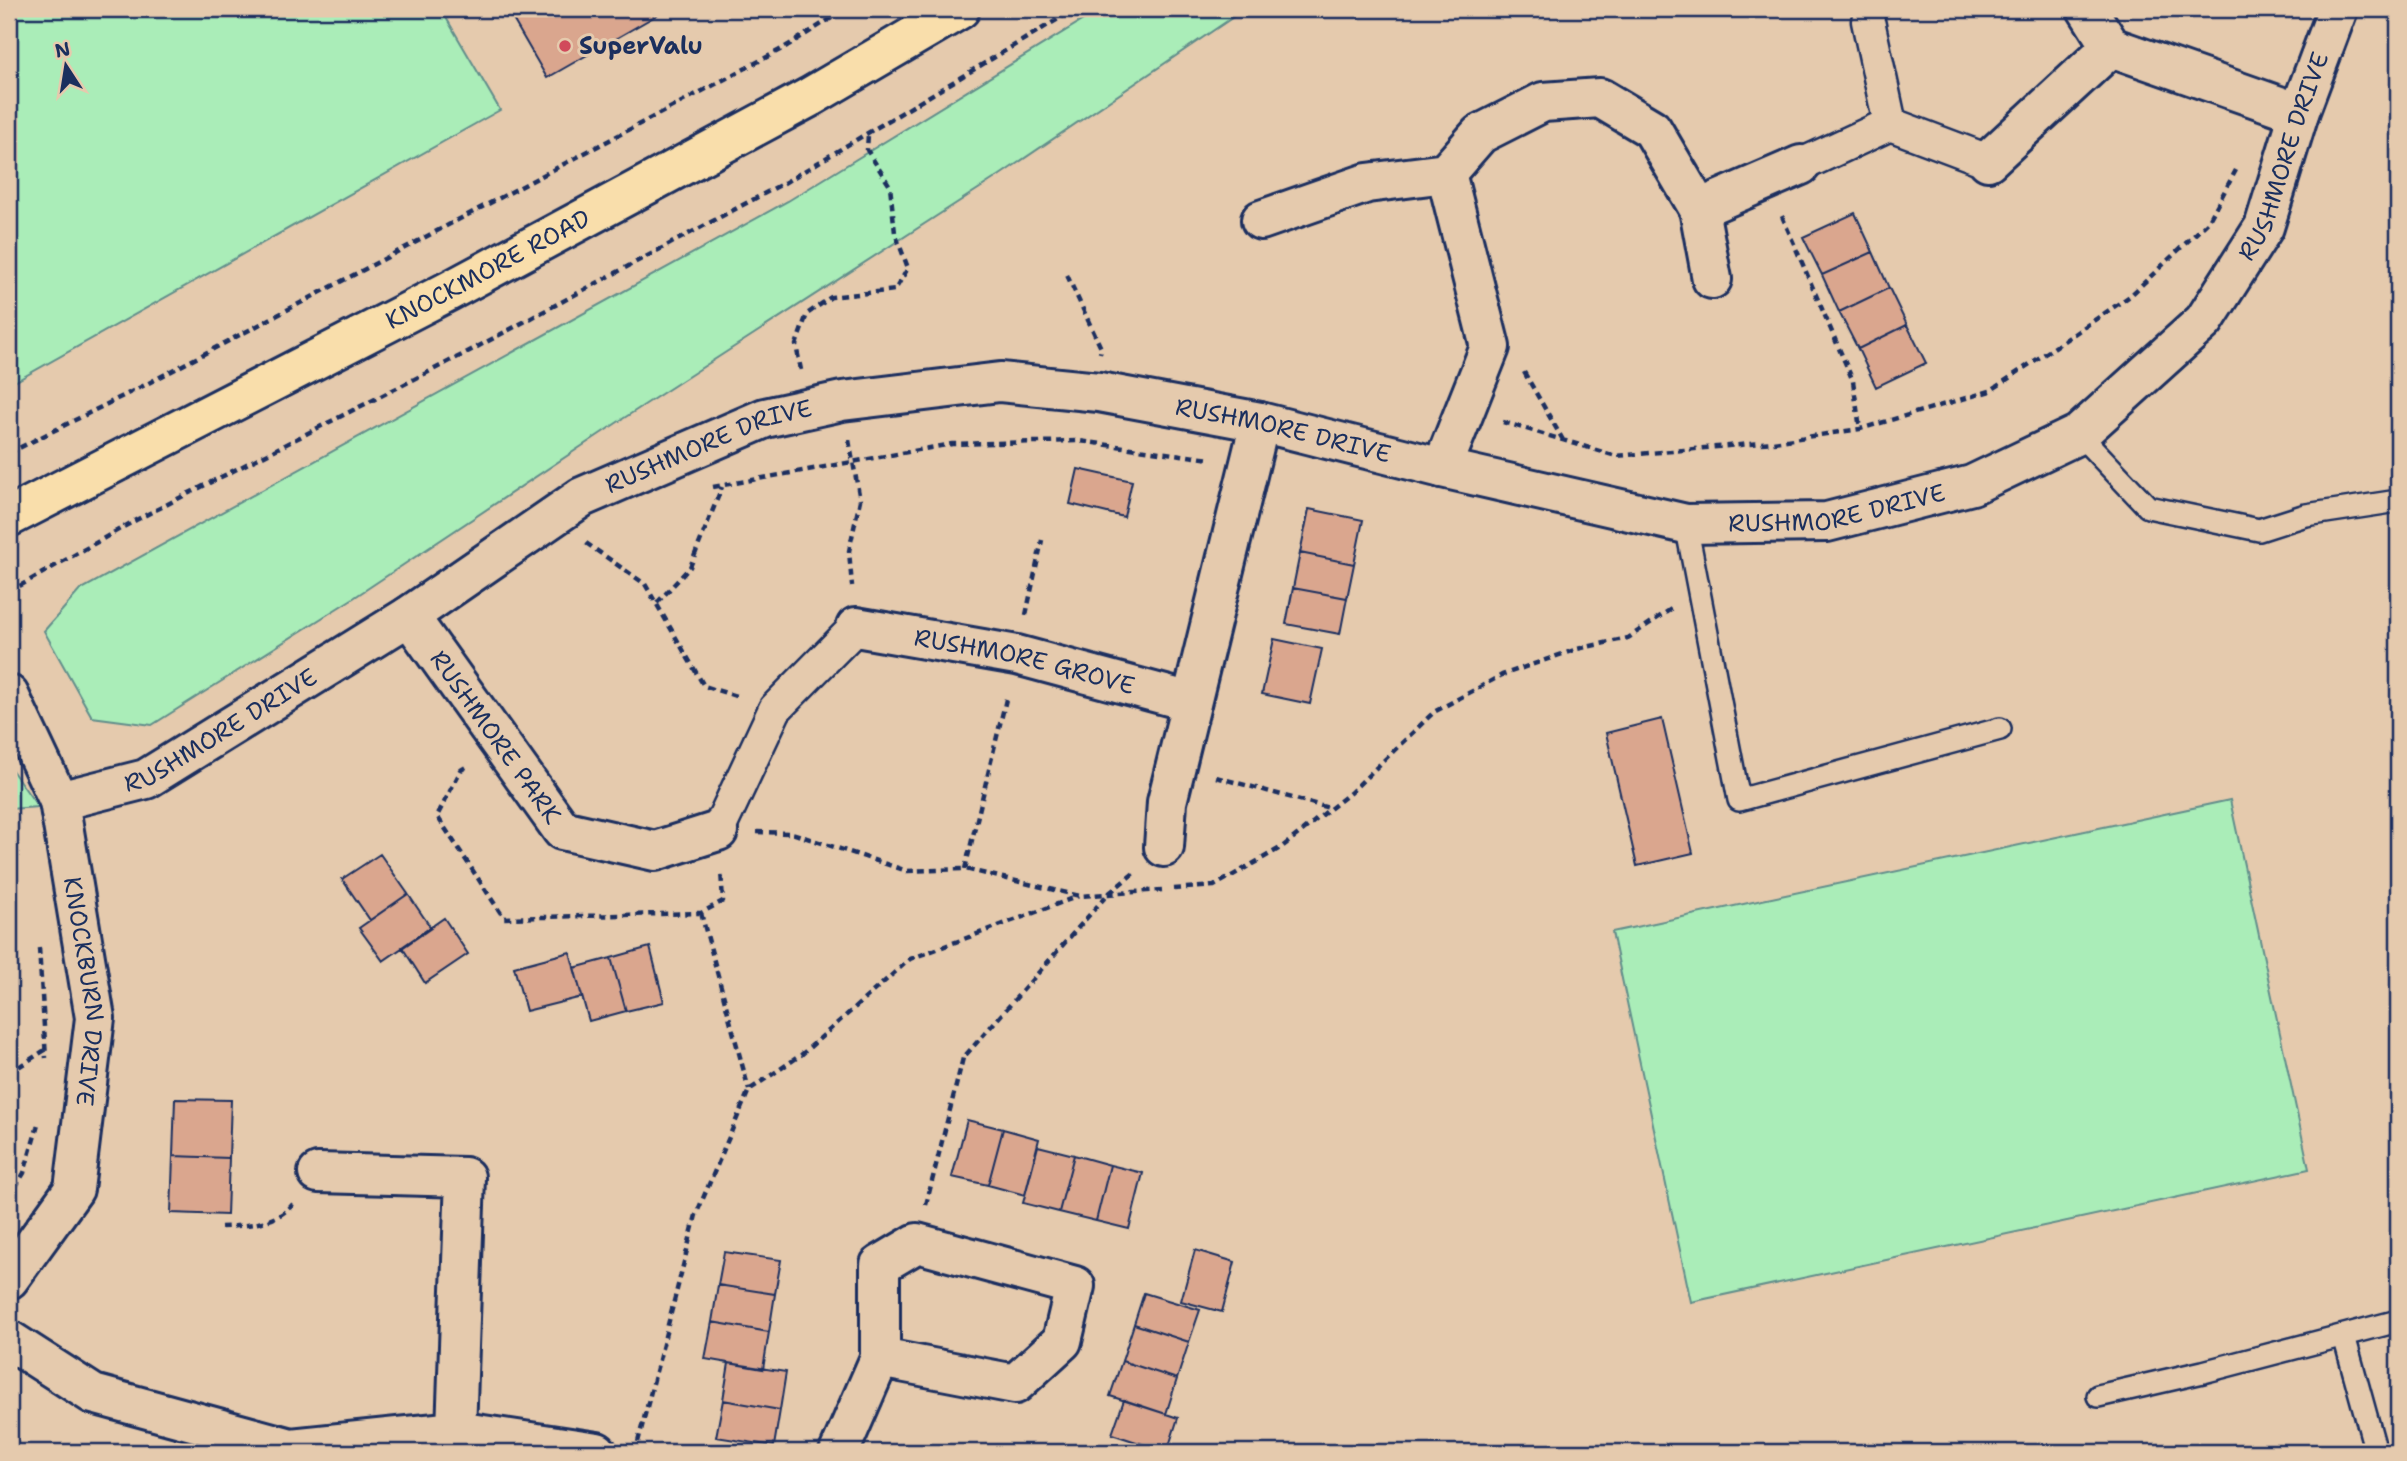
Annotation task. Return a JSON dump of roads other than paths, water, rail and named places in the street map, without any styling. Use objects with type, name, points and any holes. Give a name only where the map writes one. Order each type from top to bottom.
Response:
[{"type":"main road","name":"KNOCKMORE ROAD","points":[[9,517],[473,279],[810,97],[946,12]]},
{"type":"street","points":[[2087,9],[2110,47],[2299,113]]},
{"type":"street","name":"RUSHMORE DRIVE","points":[[59,801],[146,779],[410,616],[582,497],[765,418],[825,404],[1000,382],[1099,393],[1260,422],[1441,468],[1686,524],[1827,522],[1972,485],[2079,434],[2204,321],[2264,227],[2299,113],[2338,9]]},
{"type":"street","points":[[1868,21],[1890,124]]},
{"type":"street","points":[[1699,209],[1890,124],[1988,161],[2110,47]]},
{"type":"street","points":[[1261,220],[1367,183],[1446,173],[1480,134],[1543,103],[1600,98],[1652,129],[1699,209],[1712,279]]},
{"type":"street","points":[[1441,468],[1490,346],[1446,173]]},
{"type":"street","points":[[1164,847],[1167,802],[1260,422]]},
{"type":"street","name":"RUSHMORE PARK","points":[[410,616],[562,830],[655,851],[718,831]]},
{"type":"street","points":[[718,831],[775,709],[856,627]]},
{"type":"street","name":"RUSHMORE GROVE","points":[[856,627],[1017,655],[1191,702]]},
{"type":"street","name":"KNOCKBURN DRIVE","points":[[9,695],[59,801],[95,1018],[74,1189],[9,1279]]},
{"type":"street","points":[[317,1173],[465,1177],[456,1431]]},
{"type":"street","points":[[839,1452],[880,1358],[880,1265],[916,1243],[1075,1286],[1062,1340],[1015,1384],[880,1358]]},
{"type":"street","points":[[9,1340],[93,1394],[291,1450],[456,1431],[597,1452]]},
{"type":"lane","points":[[2079,434],[2148,507],[2259,530],[2306,515],[2398,501]]},
{"type":"lane","points":[[1686,524],[1739,800],[2000,729]]},
{"type":"lane","points":[[2098,1396],[2398,1321]]},
{"type":"lane","points":[[2344,1336],[2376,1452]]},
{"type":"place","name":"SuperValu","points":[[565,46]]}]
